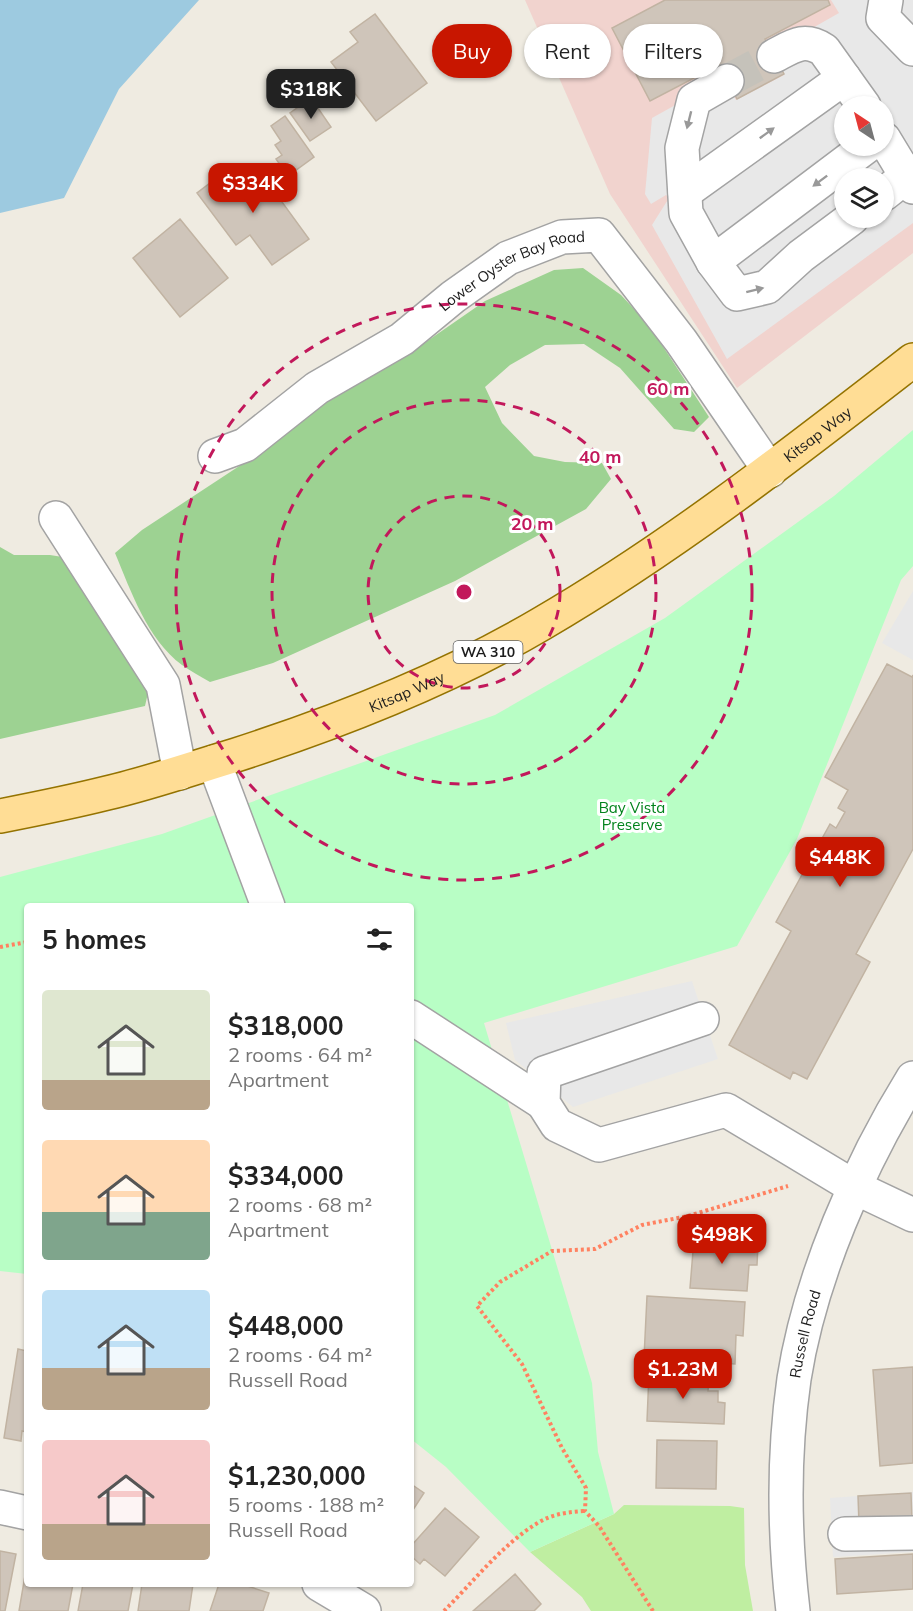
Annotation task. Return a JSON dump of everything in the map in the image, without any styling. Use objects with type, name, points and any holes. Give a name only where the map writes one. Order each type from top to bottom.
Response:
[{"type":"main road","name":"Kitsap Way","points":[[0,816],[108,793],[214,762],[368,708],[475,660],[541,625],[687,530],[770,471],[913,360]]},
{"type":"street","points":[[886,0],[883,18],[913,50]]},
{"type":"street","points":[[895,0],[913,6]]},
{"type":"street","points":[[774,56],[802,43],[815,44],[824,50],[857,96]]},
{"type":"street","points":[[685,192],[844,78]]},
{"type":"street","points":[[728,81],[694,100],[682,148],[686,213],[713,262],[737,294],[767,287],[801,256],[839,228]]},
{"type":"street","points":[[713,262],[854,156]]},
{"type":"street","points":[[892,156],[904,182]]},
{"type":"street","name":"Lower Oyster Bay Road","points":[[215,456],[245,445],[317,388],[402,339],[453,297],[508,258],[562,237],[599,235],[681,341],[770,471]]},
{"type":"street","points":[[56,518],[163,685],[180,773]]},
{"type":"street","points":[[214,762],[267,903]]},
{"type":"street","points":[[414,1019],[543,1103],[557,1125],[599,1145],[726,1110],[856,1188],[913,1215]]},
{"type":"street","points":[[543,1103],[544,1073],[702,1019]]},
{"type":"street","name":"Russell Road","points":[[793,1611],[785,1511],[788,1437],[794,1378],[806,1324],[823,1267],[856,1188],[895,1107],[913,1078]]},
{"type":"street","points":[[0,1507],[24,1512]]},
{"type":"street","points":[[845,1534],[913,1533]]},
{"type":"street","points":[[324,1587],[364,1611]]},
{"type":"path","points":[[0,947],[24,943]]},
{"type":"path","points":[[653,1611],[599,1526],[585,1511],[585,1488],[562,1448],[522,1364],[477,1305],[500,1282],[552,1251],[595,1249],[642,1225],[688,1216],[752,1197],[801,1182],[825,1169]]},
{"type":"path","points":[[444,1611],[510,1545],[537,1523],[560,1513],[585,1511]]},
{"type":"shaded area","points":[[525,0],[913,0],[913,253],[737,388],[610,194],[559,78],[611,78],[611,24],[536,24]]},
{"type":"shaded area","points":[[831,0],[913,0],[913,223],[727,359],[652,225],[669,198],[666,195],[651,204],[645,194],[652,118],[724,78],[736,100],[784,75],[772,51],[839,13]]},
{"type":"shaded area","points":[[913,591],[913,660],[882,643]]},
{"type":"shaded area","points":[[692,981],[718,1059],[573,1107],[515,1060],[506,1023]]},
{"type":"shaded area","points":[[913,1492],[913,1552],[833,1557],[830,1498]]},
{"type":"green space","points":[[583,268],[621,295],[649,325],[709,417],[694,432],[674,429],[620,368],[584,344],[545,345],[510,365],[485,387],[502,423],[534,456],[565,462],[602,463],[611,479],[586,509],[455,581],[273,663],[210,682],[185,667],[159,642],[141,613],[115,553],[142,530],[253,457],[352,381],[397,362],[485,301],[554,270]]},
{"type":"green space","name":"Bay Vista Preserve","points":[[913,430],[913,566],[901,580],[797,839],[737,946],[484,1023],[592,1383],[598,1452],[614,1514],[530,1552],[446,1467],[414,1441],[414,903],[24,903],[24,1274],[0,1271],[0,877],[162,834],[495,715],[665,618],[834,496]]},
{"type":"green space","points":[[0,547],[14,555],[50,555],[75,559],[150,684],[145,706],[0,739]]},
{"type":"green space","points":[[624,1505],[744,1508],[745,1565],[753,1611],[591,1611],[582,1597],[530,1552],[614,1514]]},
{"type":"water","points":[[0,0],[199,0],[119,89],[64,198],[0,213]]},
{"type":"building","points":[[665,0],[828,0],[830,5],[765,39],[784,74],[737,99],[723,73],[723,24],[623,24],[623,49],[612,28]]},
{"type":"building","points":[[375,14],[427,83],[376,121],[331,62],[358,42],[350,32]]},
{"type":"building","points":[[638,78],[694,78],[650,101]]},
{"type":"building","points":[[311,98],[331,127],[310,141],[290,113]]},
{"type":"building","points":[[285,116],[314,157],[288,176],[276,159],[282,155],[275,145],[281,141],[271,126]]},
{"type":"building","points":[[231,167],[242,181],[258,169],[309,239],[272,265],[250,235],[236,245],[197,193]]},
{"type":"building","points":[[180,219],[228,278],[180,317],[133,258]]},
{"type":"building","points":[[887,664],[912,677],[913,675],[913,849],[856,954],[870,962],[807,1079],[793,1072],[790,1079],[729,1045],[791,931],[776,922],[830,824],[836,828],[845,812],[838,808],[848,790],[825,777]]},
{"type":"building","points":[[694,1239],[758,1243],[757,1265],[749,1265],[747,1291],[690,1288]]},
{"type":"building","points":[[647,1296],[745,1302],[743,1336],[736,1335],[735,1364],[644,1358]]},
{"type":"building","points":[[18,1349],[24,1350],[24,1431],[22,1431],[21,1441],[4,1438]]},
{"type":"building","points":[[913,1367],[913,1463],[880,1466],[873,1370]]},
{"type":"building","points":[[649,1373],[709,1375],[708,1391],[718,1391],[718,1402],[725,1403],[724,1424],[647,1421]]},
{"type":"building","points":[[657,1440],[717,1441],[716,1489],[656,1488]]},
{"type":"building","points":[[414,1486],[424,1493],[414,1508]]},
{"type":"building","points":[[911,1493],[912,1521],[859,1524],[858,1496]]},
{"type":"building","points":[[445,1508],[479,1537],[445,1576],[424,1559],[420,1564],[414,1559],[414,1543]]},
{"type":"building","points":[[0,1551],[16,1554],[5,1611],[0,1611]]},
{"type":"building","points":[[913,1554],[913,1589],[837,1594],[835,1559]]},
{"type":"building","points":[[515,1574],[541,1604],[534,1611],[473,1611]]},
{"type":"building","points":[[24,1582],[24,1587],[72,1587],[68,1611],[19,1611]]},
{"type":"building","points":[[82,1587],[132,1587],[128,1611],[78,1611]]},
{"type":"building","points":[[142,1587],[193,1587],[189,1611],[138,1611]]},
{"type":"building","points":[[218,1587],[250,1587],[269,1593],[263,1611],[210,1611]]},
{"type":"tunnel","points":[[727,81],[774,56]]}]
